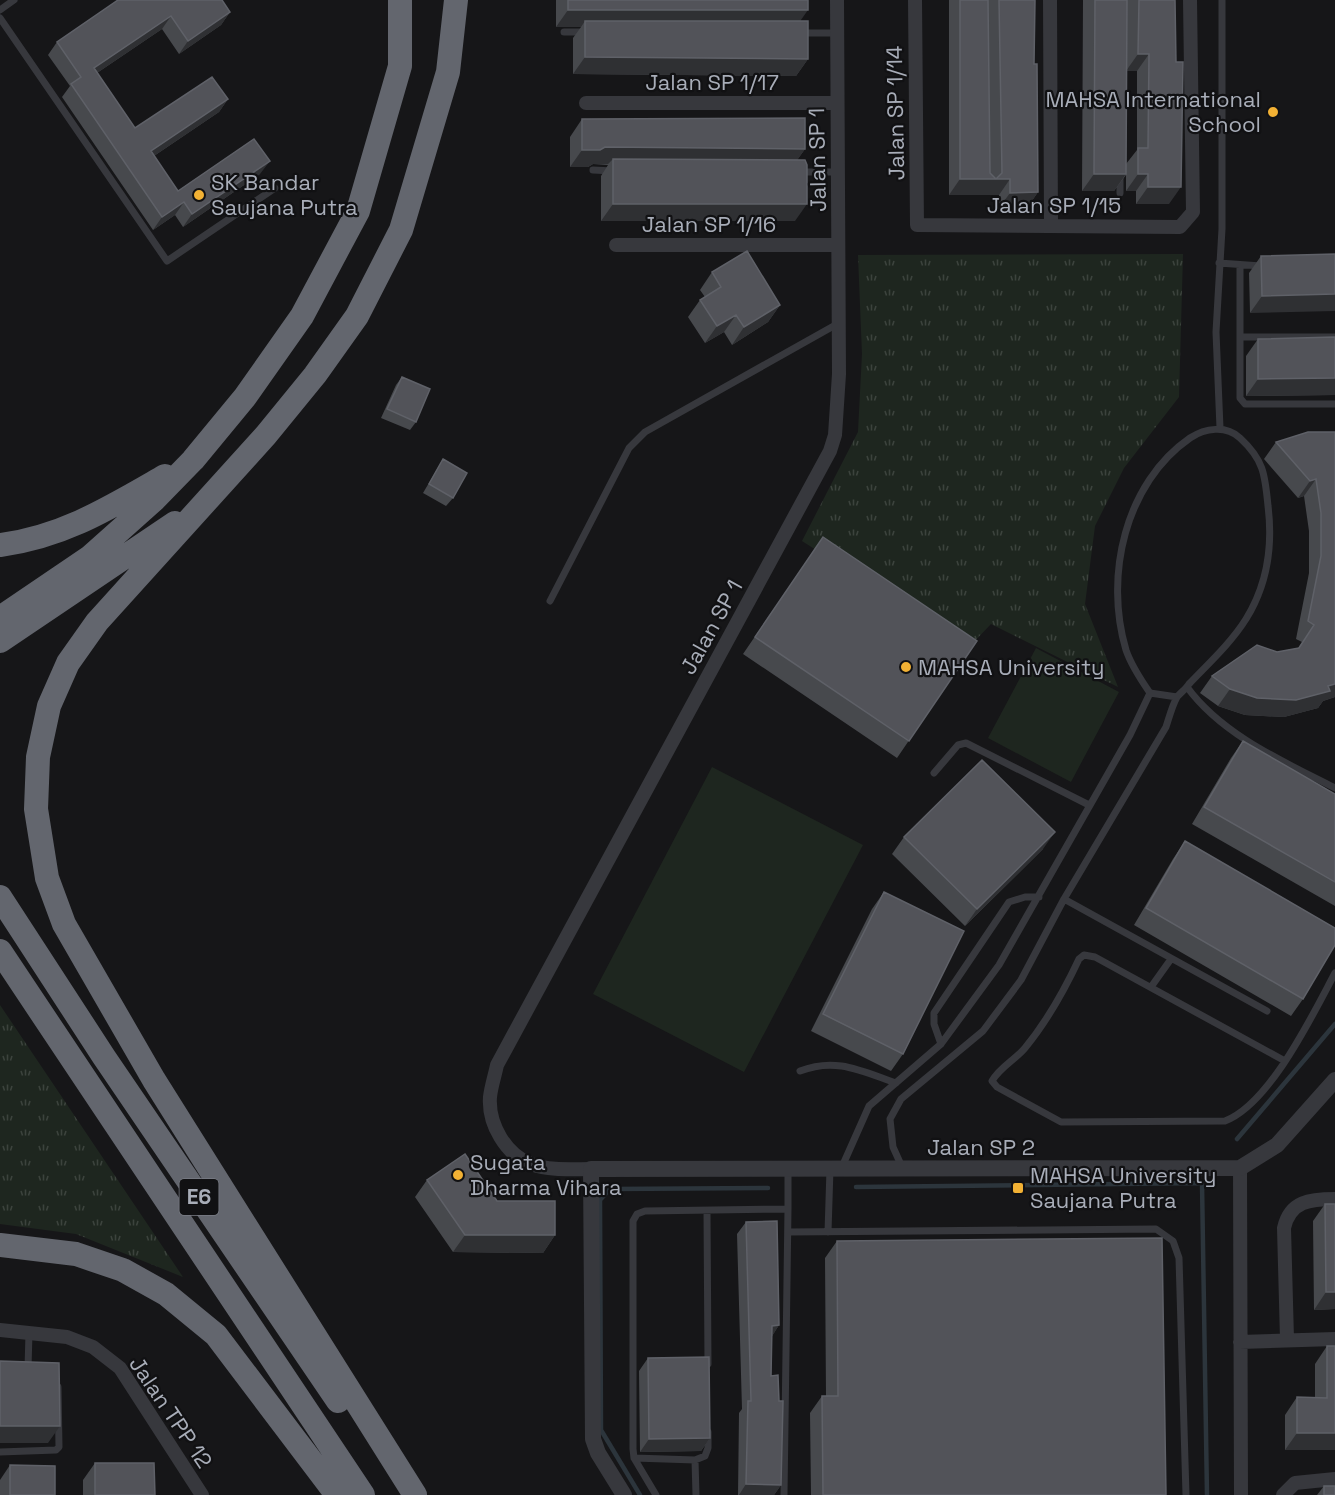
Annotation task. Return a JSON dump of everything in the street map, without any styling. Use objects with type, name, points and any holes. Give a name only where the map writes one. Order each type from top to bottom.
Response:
[{"type":"highway","points":[[0,618],[90,557],[155,499],[193,460],[245,397],[302,316],[358,211],[400,66],[400,0]]},
{"type":"highway","points":[[415,1495],[160,1090],[69,934],[47,878],[40,847],[36,809],[38,757],[49,706],[69,663],[97,622],[207,501],[315,375],[357,316],[401,230],[448,72],[456,0]]},
{"type":"highway","points":[[0,545],[26,542],[64,531],[112,508],[193,460]]},
{"type":"highway","points":[[0,641],[207,501]]},
{"type":"highway","name":"E6","points":[[0,897],[104,1057],[402,1495]]},
{"type":"highway","name":"E6","points":[[0,951],[363,1495]]},
{"type":"highway","points":[[0,1245],[31,1246],[76,1254],[123,1270],[166,1294],[216,1335],[337,1495]]},
{"type":"street","name":"Jalan SP 1","points":[[591,1169],[554,1169],[530,1164],[511,1151],[499,1135],[492,1117],[490,1097],[497,1065],[830,452],[838,409],[837,0]]},
{"type":"street","name":"Jalan SP 1/14","points":[[915,0],[917,225]]},
{"type":"street","points":[[1050,0],[1052,225]]},
{"type":"street","name":"Jalan SP 1/15","points":[[917,225],[1180,227],[1193,212],[1190,0]]},
{"type":"street","name":"Jalan SP 1/17","points":[[586,103],[837,103]]},
{"type":"street","name":"Jalan SP 1/16","points":[[616,245],[838,245]]},
{"type":"street","points":[[1241,1495],[1240,1168],[1278,1144],[1335,1080]]},
{"type":"street","name":"Jalan SP 2","points":[[591,1169],[1240,1168]]},
{"type":"street","points":[[591,1169],[591,1418],[593,1439],[598,1453],[624,1495]]},
{"type":"street","points":[[1287,1339],[1284,1228],[1287,1217],[1300,1203],[1335,1199]]},
{"type":"street","name":"Jalan TPP 12","points":[[0,1330],[67,1337],[93,1347],[120,1368],[202,1495]]},
{"type":"street","points":[[1240,1342],[1335,1339]]},
{"type":"street","points":[[1283,1495],[1295,1483],[1335,1479]]},
{"type":"lane","points":[[0,10],[14,0]]},
{"type":"lane","points":[[1220,428],[1216,332],[1222,229],[1222,0]]},
{"type":"lane","points":[[0,18],[167,261],[275,188]]},
{"type":"lane","points":[[564,32],[599,32]]},
{"type":"lane","points":[[789,33],[836,33]]},
{"type":"lane","points":[[593,170],[628,171]]},
{"type":"lane","points":[[1120,170],[1120,193]]},
{"type":"lane","points":[[791,171],[838,172]]},
{"type":"lane","points":[[1220,263],[1231,262],[1240,266],[1276,266]]},
{"type":"lane","points":[[1240,266],[1240,398],[1242,402],[1335,404]]},
{"type":"lane","points":[[550,601],[628,448],[645,432],[839,323]]},
{"type":"lane","points":[[1240,337],[1335,337]]},
{"type":"lane","points":[[903,1169],[893,1147],[890,1119],[901,1099],[983,1031],[1021,980],[1064,899],[1166,727],[1177,697],[1245,621],[1261,590],[1269,552],[1270,523],[1263,468],[1254,451],[1235,433],[1220,428],[1198,433],[1168,456],[1145,487],[1131,514],[1117,582],[1119,619],[1126,651],[1150,693]]},
{"type":"lane","points":[[1187,687],[1207,711],[1227,726],[1263,750],[1335,788]]},
{"type":"lane","points":[[1150,693],[1177,697]]},
{"type":"lane","points":[[828,1232],[835,1169],[869,1106],[941,1044],[999,965],[1040,897],[1089,805],[1130,735],[1150,693]]},
{"type":"lane","points":[[934,773],[958,745],[966,743],[1089,805]]},
{"type":"lane","points":[[941,1044],[934,1024],[934,1013],[940,1004],[1009,902],[1025,897],[1040,897]]},
{"type":"lane","points":[[1064,899],[1266,1011]]},
{"type":"lane","points":[[1285,1061],[1095,957],[1084,955],[1079,958],[1045,1024],[1021,1053],[997,1073],[992,1081],[997,1087],[1061,1122],[1213,1122],[1235,1117],[1258,1095],[1285,1061],[1335,973]]},
{"type":"lane","points":[[1151,987],[1171,959]]},
{"type":"lane","points":[[800,1071],[819,1064],[834,1064],[896,1083]]},
{"type":"lane","points":[[784,1495],[788,1169]]},
{"type":"lane","points":[[656,1495],[634,1458],[633,1221],[637,1214],[645,1211],[788,1209]]},
{"type":"lane","points":[[707,1211],[708,1377]]},
{"type":"lane","points":[[788,1233],[1156,1229],[1173,1241],[1179,1258],[1186,1495]]},
{"type":"lane","points":[[28,1368],[29,1334]]},
{"type":"lane","points":[[19,1368],[39,1372]]},
{"type":"lane","points":[[0,1452],[52,1451],[58,1447],[60,1396],[57,1384],[50,1376]]},
{"type":"lane","points":[[634,1458],[696,1460],[705,1456],[708,1448],[708,1424]]},
{"type":"lane","points":[[696,1460],[696,1495]]},
{"type":"green space","points":[[1183,254],[1179,397],[1124,468],[1095,526],[1085,604],[1118,687],[991,624],[969,647],[802,541],[858,432],[862,354],[858,255]]},
{"type":"green space","points":[[1036,648],[1119,692],[1071,782],[988,738]]},
{"type":"green space","points":[[712,767],[863,845],[744,1072],[593,994]]},
{"type":"green space","points":[[0,1005],[183,1277],[76,1234],[0,1224]]},
{"type":"building","points":[[118,0],[222,0],[230,12],[188,41],[171,16],[94,68],[135,128],[212,77],[228,99],[151,151],[178,191],[254,139],[270,161],[192,214],[184,202],[162,217],[71,84],[81,77],[57,42]]},
{"type":"building","points":[[568,0],[808,0],[808,10],[568,10]]},
{"type":"building","points":[[960,0],[988,0],[990,173],[996,179],[960,179]]},
{"type":"building","points":[[999,0],[1035,0],[1034,64],[1037,64],[1038,192],[1010,193],[1010,179],[996,179],[1002,173]]},
{"type":"building","points":[[1095,0],[1127,0],[1126,174],[1094,174]]},
{"type":"building","points":[[1139,0],[1175,0],[1176,62],[1183,62],[1181,187],[1148,187],[1148,174],[1138,174],[1138,148],[1148,148],[1149,54],[1138,54]]},
{"type":"building","points":[[585,21],[808,21],[808,59],[585,57]]},
{"type":"building","points":[[805,118],[805,149],[605,147],[600,150],[582,150],[582,119]]},
{"type":"building","points":[[613,159],[805,160],[807,204],[613,204]]},
{"type":"building","points":[[747,251],[780,305],[744,327],[736,315],[717,326],[700,300],[721,287],[712,272]]},
{"type":"building","points":[[1335,254],[1335,294],[1262,296],[1261,256]]},
{"type":"building","points":[[1335,337],[1335,378],[1258,379],[1258,339]]},
{"type":"building","points":[[402,377],[430,389],[416,422],[387,409]]},
{"type":"building","points":[[1308,432],[1335,432],[1335,684],[1328,686],[1330,691],[1296,700],[1257,698],[1230,689],[1212,676],[1257,645],[1277,652],[1299,648],[1314,625],[1308,621],[1321,556],[1321,513],[1316,479],[1310,481],[1276,442]]},
{"type":"building","points":[[443,459],[467,473],[453,498],[429,484]]},
{"type":"building","points":[[823,537],[977,641],[909,741],[755,637]]},
{"type":"building","points":[[1243,741],[1335,794],[1335,882],[1204,807]]},
{"type":"building","points":[[982,760],[1055,832],[977,909],[904,837]]},
{"type":"building","points":[[1185,841],[1335,928],[1335,945],[1303,999],[1146,908]]},
{"type":"building","points":[[884,892],[964,931],[903,1054],[823,1014]]},
{"type":"building","points":[[465,1154],[497,1201],[555,1201],[555,1235],[465,1235],[427,1180]]},
{"type":"building","points":[[1325,1204],[1335,1204],[1335,1292],[1326,1292]]},
{"type":"building","points":[[777,1221],[779,1325],[772,1326],[771,1376],[778,1375],[779,1401],[783,1401],[781,1485],[746,1484],[748,1401],[751,1401],[746,1222]]},
{"type":"building","points":[[1162,1238],[1166,1495],[823,1495],[822,1396],[838,1396],[837,1241]]},
{"type":"building","points":[[1327,1346],[1335,1346],[1335,1433],[1297,1433],[1297,1397],[1327,1398]]},
{"type":"building","points":[[709,1357],[710,1438],[649,1439],[648,1358]]},
{"type":"building","points":[[0,1361],[59,1363],[60,1426],[0,1426]]},
{"type":"building","points":[[95,1463],[154,1463],[155,1495],[95,1495]]},
{"type":"building","points":[[10,1465],[55,1466],[55,1495],[10,1495]]},
{"type":"building","points":[[1324,1486],[1335,1486],[1335,1495],[1324,1495]]},
{"type":"waterway","points":[[1237,1139],[1335,1024]]},
{"type":"waterway","points":[[856,1187],[1202,1183],[1207,1495]]},
{"type":"waterway","points":[[640,1495],[601,1430],[600,1200],[610,1189],[768,1188]]},
{"type":"place","name":"MAHSA International School","points":[[1273,112]]},
{"type":"place","name":"SK Bandar Saujana Putra","points":[[199,195]]},
{"type":"place","name":"MAHSA University","points":[[906,667]]},
{"type":"place","name":"Sugata Dharma Vihara","points":[[458,1175]]},
{"type":"place","name":"MAHSA University Saujana Putra","points":[[1018,1188]]}]
